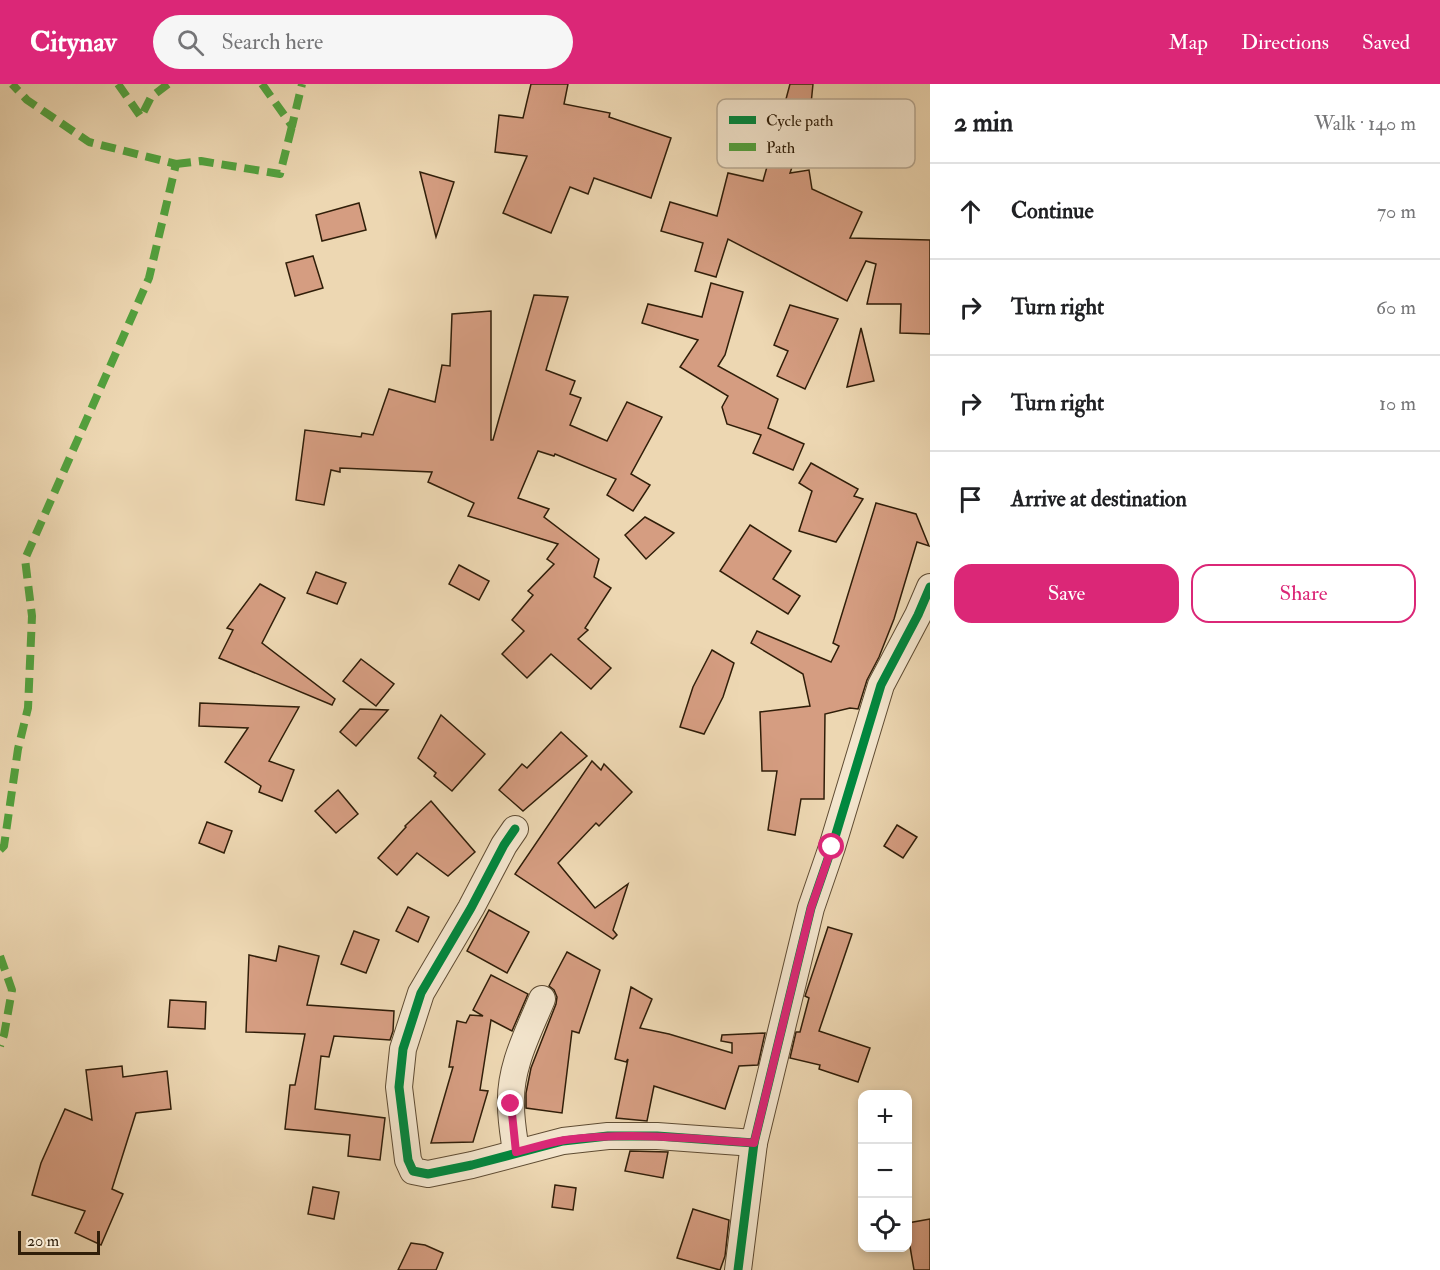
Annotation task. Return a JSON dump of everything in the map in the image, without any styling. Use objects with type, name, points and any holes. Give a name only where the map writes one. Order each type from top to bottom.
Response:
[{"type":"street","points":[[738,1270],[754,1143],[811,908],[881,685],[930,587]]},
{"type":"street","points":[[515,829],[421,993],[403,1049],[399,1087],[408,1160],[413,1171],[428,1174],[563,1141],[608,1136],[657,1136],[754,1143]]},
{"type":"street","points":[[516,1152],[511,1104],[513,1078],[517,1061],[542,999]]},
{"type":"building","points":[[531,84],[568,84],[564,104],[610,113],[609,117],[671,138],[651,198],[594,178],[588,194],[570,187],[551,233],[503,213],[527,156],[495,152],[499,115],[523,118]]},
{"type":"building","points":[[790,84],[813,84],[812,99],[786,99]]},
{"type":"building","points":[[767,168],[792,168],[790,173],[809,170],[812,189],[862,212],[850,238],[930,240],[930,334],[900,333],[901,304],[867,304],[876,264],[866,261],[847,301],[728,239],[716,277],[695,271],[703,243],[661,231],[670,202],[717,216],[728,173],[763,181]]},
{"type":"building","points":[[420,172],[454,182],[436,237]]},
{"type":"building","points":[[359,203],[366,230],[322,241],[316,215]]},
{"type":"building","points":[[313,256],[323,288],[295,296],[286,263]]},
{"type":"building","points":[[711,283],[743,292],[725,355],[718,366],[778,399],[768,428],[804,444],[793,470],[753,453],[761,435],[727,424],[722,407],[728,396],[680,367],[698,340],[642,323],[648,304],[702,317]]},
{"type":"building","points":[[534,295],[568,297],[546,370],[575,381],[570,394],[581,398],[570,425],[607,441],[627,402],[662,417],[631,474],[650,485],[633,511],[607,495],[616,479],[555,454],[554,456],[538,451],[518,498],[549,509],[544,517],[599,559],[594,577],[611,588],[585,628],[588,630],[578,639],[611,668],[591,689],[551,654],[527,678],[502,654],[524,631],[512,620],[533,595],[528,591],[554,564],[547,559],[558,544],[468,516],[474,503],[428,482],[432,472],[340,468],[340,472],[331,470],[324,505],[296,500],[305,430],[361,437],[362,433],[373,435],[389,389],[435,402],[442,365],[450,366],[452,314],[491,311],[491,440],[493,440]]},
{"type":"building","points":[[790,305],[838,319],[805,389],[777,376],[788,351],[774,345]]},
{"type":"building","points":[[861,328],[874,381],[847,387]]},
{"type":"building","points":[[811,463],[858,489],[854,496],[863,499],[836,542],[799,531],[812,491],[799,483]]},
{"type":"building","points":[[876,503],[916,514],[929,546],[917,542],[894,619],[867,680],[858,709],[850,708],[825,714],[824,799],[801,799],[795,835],[768,830],[777,771],[762,771],[760,712],[810,706],[803,674],[751,643],[757,631],[831,662],[839,646],[833,643]]},
{"type":"building","points":[[645,517],[674,533],[646,559],[625,535]]},
{"type":"building","points":[[750,525],[791,551],[773,579],[800,596],[788,614],[720,571]]},
{"type":"building","points":[[459,565],[489,581],[479,600],[449,584]]},
{"type":"building","points":[[316,572],[346,583],[337,604],[307,593]]},
{"type":"building","points":[[260,584],[285,598],[262,643],[335,699],[332,705],[219,658],[233,630],[227,628]]},
{"type":"building","points":[[712,650],[734,663],[723,697],[704,734],[680,727],[693,687]]},
{"type":"building","points":[[361,659],[394,684],[376,706],[343,681]]},
{"type":"building","points":[[200,703],[299,707],[269,761],[294,770],[282,801],[259,792],[261,786],[225,762],[248,728],[199,726]]},
{"type":"building","points":[[360,709],[388,710],[356,746],[340,732]]},
{"type":"building","points":[[441,715],[485,754],[452,791],[418,758]]},
{"type":"building","points":[[561,732],[587,756],[523,811],[499,790],[522,764],[527,768]]},
{"type":"building","points":[[592,761],[601,770],[604,764],[632,792],[599,826],[596,823],[558,863],[595,908],[628,884],[613,930],[617,935],[613,939],[515,874]]},
{"type":"building","points":[[338,790],[358,814],[336,833],[315,811]]},
{"type":"building","points":[[431,801],[475,852],[448,876],[417,853],[397,875],[378,858],[405,826]]},
{"type":"building","points":[[207,822],[232,831],[224,853],[199,843]]},
{"type":"building","points":[[897,825],[917,837],[903,858],[884,846]]},
{"type":"building","points":[[408,907],[429,917],[418,942],[396,931]]},
{"type":"building","points":[[489,910],[529,932],[507,973],[467,951]]},
{"type":"building","points":[[828,927],[852,934],[819,1031],[870,1048],[858,1082],[819,1069],[820,1065],[790,1058],[796,1032],[800,1032],[809,998],[805,996]]},
{"type":"building","points":[[354,931],[379,940],[366,973],[341,964]]},
{"type":"building","points":[[279,946],[319,956],[307,1005],[394,1011],[390,1040],[334,1036],[329,1057],[321,1056],[315,1109],[385,1118],[380,1160],[348,1156],[350,1135],[285,1129],[290,1085],[295,1085],[305,1034],[246,1032],[249,955],[276,961]]},
{"type":"building","points":[[567,952],[600,970],[579,1033],[572,1031],[562,1113],[526,1108],[526,1093],[531,1068],[556,1004],[557,997],[549,986]]},
{"type":"building","points":[[491,975],[528,994],[512,1031],[491,1020],[480,1090],[488,1091],[473,1142],[431,1143],[453,1067],[449,1067],[457,1021],[466,1023],[470,1015],[483,1016],[473,1010]]},
{"type":"building","points":[[631,987],[652,999],[640,1028],[669,1034],[732,1053],[732,1043],[721,1041],[722,1035],[765,1033],[758,1065],[739,1066],[725,1109],[654,1086],[647,1121],[616,1118],[628,1059],[626,1062],[615,1059]]},
{"type":"building","points":[[170,1000],[206,1002],[205,1029],[168,1027]]},
{"type":"building","points":[[122,1066],[123,1077],[167,1071],[171,1109],[136,1113],[112,1189],[123,1194],[101,1245],[75,1233],[85,1211],[32,1195],[41,1163],[65,1109],[92,1120],[86,1070]]},
{"type":"building","points":[[630,1151],[668,1152],[663,1178],[625,1171]]},
{"type":"building","points":[[555,1185],[576,1188],[573,1210],[552,1207]]},
{"type":"building","points":[[313,1187],[339,1192],[334,1219],[308,1214]]},
{"type":"building","points":[[693,1209],[729,1220],[725,1256],[720,1270],[677,1258]]},
{"type":"building","points":[[930,1219],[930,1270],[914,1270],[911,1252],[912,1222]]},
{"type":"building","points":[[411,1243],[425,1245],[443,1253],[436,1270],[398,1270]]},
{"type":"marked path","points":[[0,850],[4,846],[18,749],[28,708],[32,616],[25,559],[149,278],[176,164],[89,142],[27,100],[12,84]]},
{"type":"marked path","points":[[118,84],[141,117],[151,97],[168,84]]},
{"type":"marked path","points":[[262,84],[292,126],[302,84]]},
{"type":"marked path","points":[[176,164],[201,161],[280,174],[292,126]]},
{"type":"marked path","points":[[0,956],[12,990],[0,1046]]},
{"type":"cycle path","points":[[738,1270],[754,1143],[811,908],[881,685],[930,587]]},
{"type":"cycle path","points":[[515,829],[421,993],[403,1049],[399,1087],[408,1160],[413,1171],[428,1174],[563,1141],[608,1136],[657,1136],[754,1143]]},
{"type":"route","points":[[511,1104],[516,1152],[563,1141],[608,1136],[657,1136],[754,1143],[811,908],[832,847]]}]
